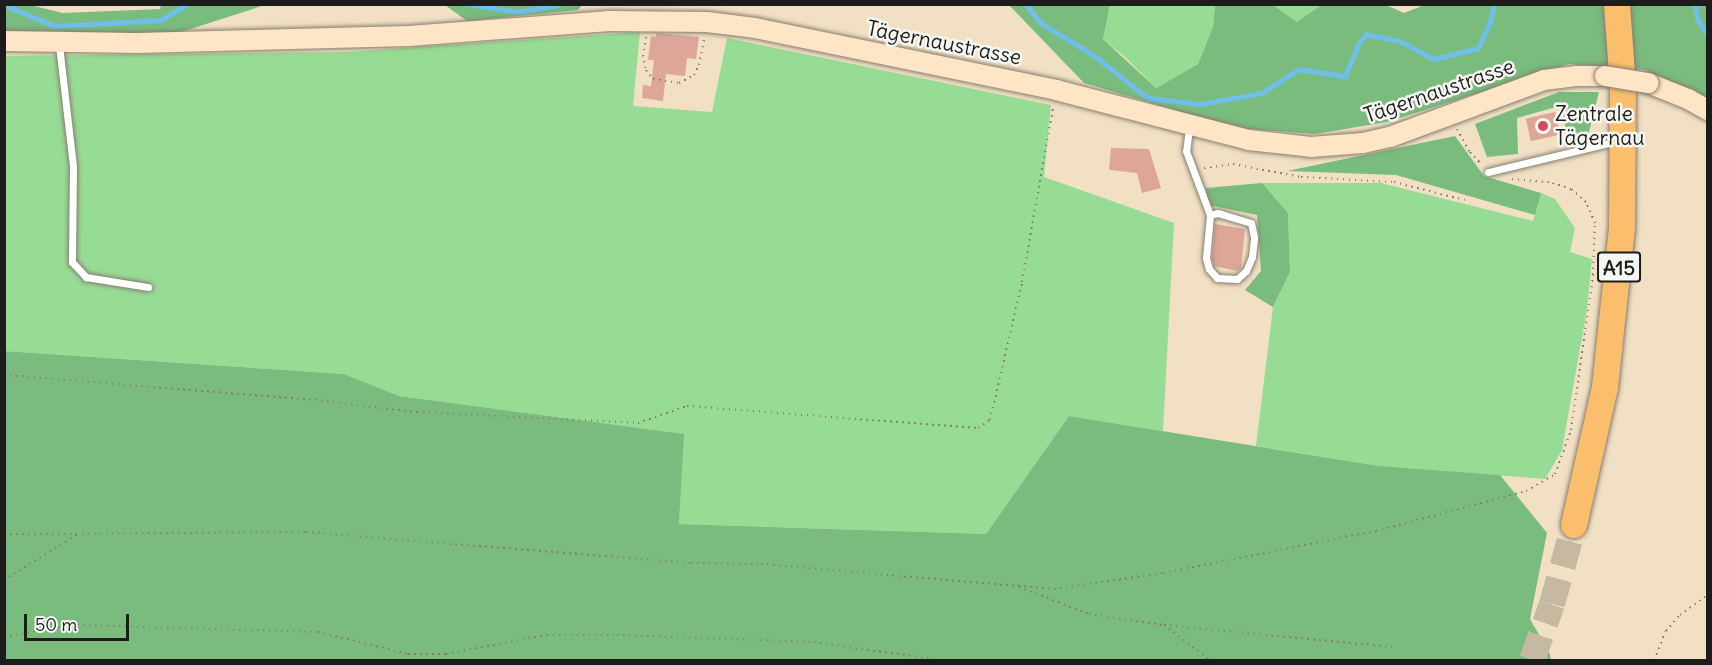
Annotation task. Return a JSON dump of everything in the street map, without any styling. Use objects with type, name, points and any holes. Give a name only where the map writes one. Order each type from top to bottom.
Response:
[{"type":"highway","name":"A15","points":[[1574,525],[1606,376],[1622,228],[1623,140],[1617,4]]},
{"type":"street","name":"Tägernaustrasse","points":[[4,41],[58,43],[409,36],[647,20],[707,22],[755,28],[1056,90],[1249,140],[1311,147],[1363,143],[1390,137],[1544,80],[1576,76],[1605,76],[1648,83],[1688,99],[1707,110]]},
{"type":"lane","points":[[58,43],[73,166],[72,262],[86,277],[148,287]]},
{"type":"lane","points":[[1190,125],[1186,151],[1209,214],[1206,258],[1209,269],[1217,278],[1238,279],[1246,272],[1252,257],[1254,237],[1251,223],[1218,213],[1209,214]]},
{"type":"lane","points":[[1488,172],[1623,140]]},
{"type":"path","points":[[647,20],[644,55],[646,70],[653,79],[679,83],[686,82],[694,75],[699,65],[707,22]]},
{"type":"path","points":[[4,375],[315,400],[428,412],[638,423],[687,406],[978,428],[990,420],[1022,282],[1056,90]]},
{"type":"path","points":[[4,534],[306,532],[591,553],[691,563],[761,564],[1054,589],[1163,573],[1376,531],[1526,492],[1556,474],[1571,430],[1593,275],[1595,223],[1586,202],[1571,189],[1549,182],[1508,179],[1488,172],[1470,152],[1452,115]]},
{"type":"path","points":[[1190,164],[1203,168],[1233,164],[1322,179],[1394,182],[1465,200]]},
{"type":"path","points":[[4,580],[80,533]]},
{"type":"path","points":[[1017,586],[1089,614],[1164,625],[1392,647]]},
{"type":"path","points":[[1654,660],[1666,631],[1680,615],[1707,595]]},
{"type":"path","points":[[4,637],[71,625],[318,632],[408,654],[446,654],[547,635],[618,635],[814,642],[939,660]]},
{"type":"path","points":[[1164,625],[1209,660]]},
{"type":"green space","points":[[161,4],[265,5],[172,35],[5,34],[5,5],[30,5],[63,13],[160,9]]},
{"type":"green space","points":[[1323,4],[1386,5],[1404,13],[1427,4],[1707,5],[1707,99],[1646,70],[1569,64],[1387,122],[1315,134],[1236,128],[1084,83],[1009,5],[1110,5],[1103,39],[1156,88],[1198,64],[1213,27],[1215,5],[1273,5],[1297,22]]},
{"type":"green space","points":[[445,5],[582,5],[578,10],[467,21]]},
{"type":"green space","points":[[1110,5],[1215,5],[1213,27],[1198,64],[1156,88],[1103,39]]},
{"type":"green space","points":[[1273,5],[1323,5],[1297,22]]},
{"type":"green space","points":[[640,32],[633,106],[712,112],[727,38],[1051,105],[1044,177],[1174,223],[1163,431],[1069,416],[986,534],[679,524],[683,434],[399,396],[344,374],[5,351],[4,56],[346,52]]},
{"type":"green space","points":[[1559,92],[1599,92],[1588,136],[1568,139],[1563,115],[1556,107],[1517,118],[1518,154],[1487,157],[1475,124]]},
{"type":"green space","points":[[1455,136],[1484,176],[1541,193],[1535,215],[1396,175],[1287,171]]},
{"type":"green space","points":[[1262,183],[1381,183],[1533,221],[1541,193],[1555,199],[1575,228],[1570,252],[1592,259],[1587,309],[1562,450],[1545,479],[1379,466],[1256,446],[1273,307],[1290,272],[1288,213]]},
{"type":"green space","points":[[1262,183],[1288,213],[1290,272],[1273,307],[1245,290],[1261,271],[1257,215],[1208,205],[1206,188]]},
{"type":"green space","points":[[4,351],[344,374],[399,396],[684,434],[679,524],[986,534],[1069,416],[1379,466],[1500,475],[1547,533],[1530,619],[1550,654],[1551,660],[5,660]]},
{"type":"building","points":[[656,33],[699,37],[696,59],[687,58],[685,76],[666,74],[663,101],[642,98],[643,85],[651,86],[654,60],[648,60],[651,36],[656,37]]},
{"type":"building","name":"Zentrale Tägernau","points":[[1555,112],[1560,134],[1531,141],[1526,119]]},
{"type":"building","points":[[1111,148],[1149,149],[1161,188],[1142,193],[1137,173],[1109,170]]},
{"type":"building","points":[[1215,224],[1245,229],[1241,268],[1237,271],[1214,266],[1212,258]]},
{"type":"waterway","points":[[4,5],[55,26],[161,20],[188,4]]},
{"type":"waterway","points":[[469,4],[518,12],[562,4]]},
{"type":"waterway","points":[[1026,4],[1041,23],[1095,56],[1148,98],[1200,104],[1262,93],[1299,69],[1345,76],[1358,45],[1366,34],[1400,41],[1434,59],[1478,48],[1490,22],[1494,4]]},
{"type":"waterway","points":[[1695,4],[1698,20],[1708,35]]},
{"type":"tunnel","points":[[1532,660],[1552,604],[1574,525]]},
{"type":"place","name":"Zentrale Tägernau","points":[[1543,126]]}]
